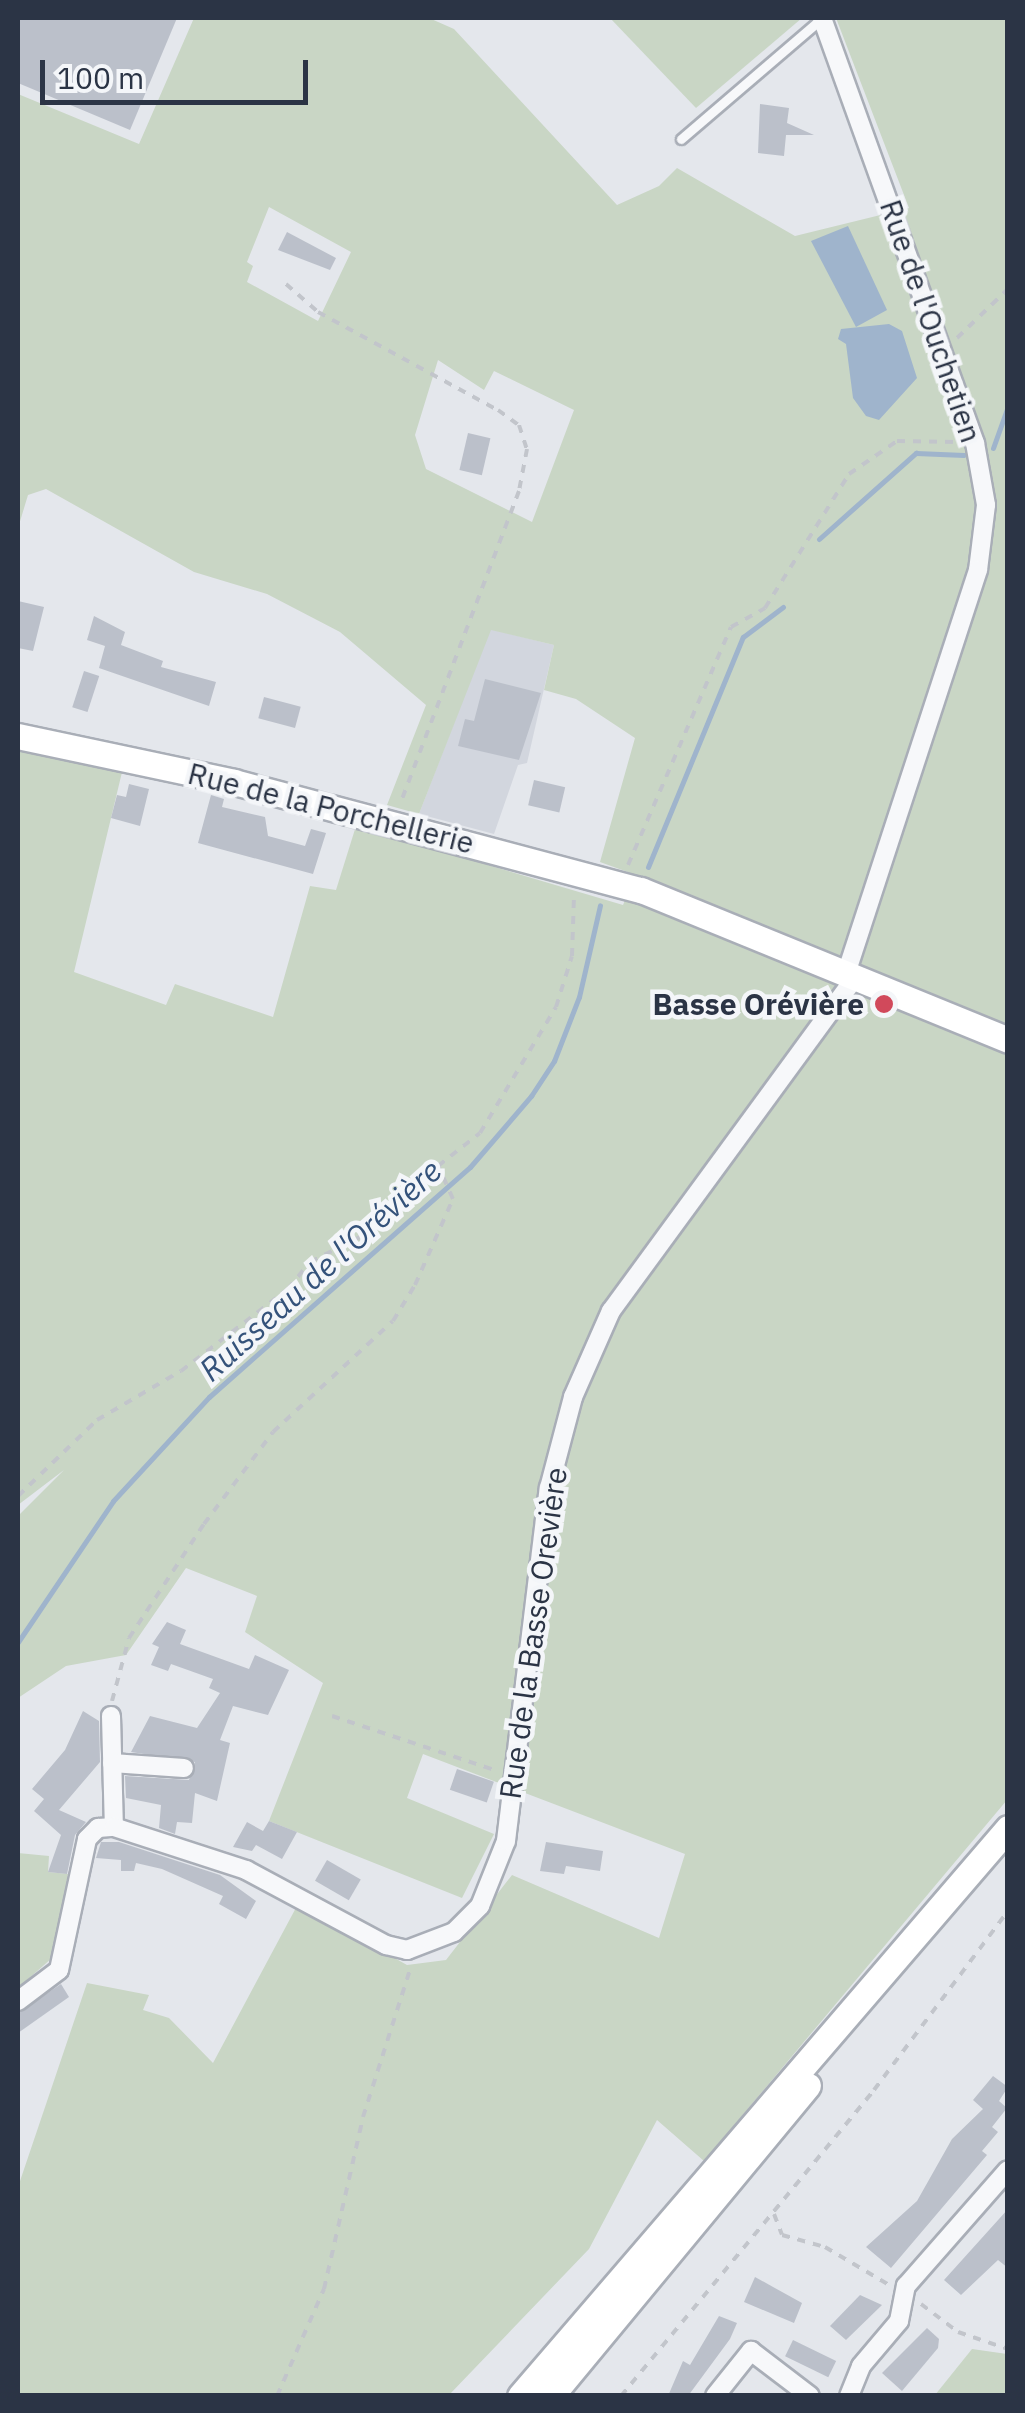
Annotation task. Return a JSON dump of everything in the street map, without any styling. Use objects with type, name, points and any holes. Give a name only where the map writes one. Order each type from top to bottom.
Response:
[{"type":"main road","name":"Rue de la Porchellerie","points":[[18,736],[633,882],[1008,1040]]},
{"type":"main road","points":[[520,2396],[1008,1828]]},
{"type":"main road","points":[[551,2396],[880,1998],[928,1919]]},
{"type":"street","name":"Rue de l'Ouchetien","points":[[822,18],[975,443],[986,506],[978,570],[851,976]]},
{"type":"street","name":"Rue de la Basse Orevière","points":[[416,1948],[454,1932],[480,1906],[506,1842],[511,1774],[550,1488],[573,1396],[610,1311],[851,976]]},
{"type":"street","points":[[111,1716],[114,1826]]},
{"type":"street","points":[[112,1763],[184,1768]]},
{"type":"street","points":[[18,2001],[59,1970],[87,1839],[98,1828],[114,1826],[246,1870],[386,1945],[416,1948]]},
{"type":"street","points":[[849,2396],[861,2366],[898,2321],[904,2293],[1008,2170]]},
{"type":"street","points":[[715,2396],[751,2351],[810,2396]]},
{"type":"lane","points":[[681,139],[822,18]]},
{"type":"path","points":[[286,284],[318,312],[498,410],[519,425],[527,449],[519,491],[392,823]]},
{"type":"path","points":[[942,349],[1008,289]]},
{"type":"path","points":[[633,882],[731,627],[766,608],[849,474],[897,441],[975,443]]},
{"type":"path","points":[[18,1496],[97,1420],[181,1371],[288,1289],[310,1262],[368,1233],[438,1166],[480,1133],[556,1007],[572,956],[576,871]]},
{"type":"path","points":[[111,1716],[117,1662],[129,1638],[273,1432],[392,1321],[450,1209],[451,1190],[442,1182],[438,1166]]},
{"type":"path","points":[[332,1716],[511,1774]]},
{"type":"path","points":[[621,2396],[774,2214],[1008,1911]]},
{"type":"path","points":[[277,2396],[324,2289],[363,2117],[416,1948]]},
{"type":"path","points":[[774,2214],[782,2235],[826,2247],[904,2293],[958,2332],[1008,2348]]},
{"type":"shaded area","points":[[490,629],[554,645],[527,763],[518,765],[494,834],[419,814]]},
{"type":"green space","points":[[194,18],[429,18],[454,29],[617,205],[659,186],[677,168],[795,236],[909,208],[836,18],[1007,18],[1007,1800],[704,2161],[657,2120],[589,2249],[449,2395],[18,2395],[18,2187],[87,1983],[149,1995],[143,2010],[169,2018],[213,2063],[298,1904],[407,1965],[446,1960],[512,1875],[659,1938],[685,1854],[423,1754],[407,1798],[494,1834],[462,1898],[269,1821],[323,1683],[245,1632],[257,1596],[186,1568],[126,1655],[66,1666],[18,1698],[18,1516],[64,1470],[18,1505],[18,748],[123,768],[74,972],[166,1005],[175,984],[273,1017],[310,886],[336,890],[356,826],[623,905],[636,875],[600,862],[635,738],[576,699],[544,690],[554,645],[491,630],[419,814],[387,805],[426,705],[340,632],[267,594],[194,572],[46,489],[28,495],[18,528],[18,94],[139,144]],"holes":[[[269,207],[351,252],[318,321],[247,282],[253,266],[247,262]],[[438,360],[484,390],[494,371],[574,410],[532,522],[426,469],[415,435]]]},
{"type":"green space","points":[[610,18],[802,18],[696,108]]},
{"type":"green space","points":[[18,1853],[49,1856],[48,1872],[68,1874],[52,1958],[18,1988]]},
{"type":"green space","points":[[972,2349],[1007,2354],[1007,2395],[935,2395]]},
{"type":"water","points":[[848,226],[887,310],[856,327],[811,241]]},
{"type":"water","points":[[889,324],[902,331],[917,378],[879,420],[866,416],[853,398],[846,344],[838,339],[841,329]]},
{"type":"building","points":[[18,18],[177,18],[130,130],[18,83]]},
{"type":"building","points":[[760,104],[789,108],[787,123],[814,135],[786,135],[784,156],[758,153]]},
{"type":"building","points":[[287,232],[336,258],[330,270],[278,250]]},
{"type":"building","points":[[468,433],[490,438],[482,475],[459,470]]},
{"type":"building","points":[[18,601],[44,607],[33,651],[18,648]]},
{"type":"building","points":[[94,616],[125,632],[121,645],[163,661],[161,667],[216,682],[209,706],[99,668],[105,646],[87,640]]},
{"type":"building","points":[[84,671],[99,676],[87,712],[72,707]]},
{"type":"building","points":[[485,679],[541,693],[519,760],[458,746],[465,719],[474,721]]},
{"type":"building","points":[[264,697],[301,707],[295,728],[258,718]]},
{"type":"building","points":[[534,780],[565,787],[559,813],[528,805]]},
{"type":"building","points":[[129,784],[149,789],[140,826],[111,818],[117,795],[126,797]]},
{"type":"building","points":[[211,795],[224,799],[222,807],[265,817],[268,836],[305,846],[311,829],[326,833],[313,874],[198,843]]},
{"type":"building","points":[[167,1622],[186,1630],[180,1644],[249,1669],[255,1655],[289,1670],[268,1715],[233,1706],[220,1740],[230,1743],[217,1801],[195,1793],[192,1823],[177,1822],[175,1834],[159,1828],[161,1805],[126,1798],[125,1776],[189,1780],[195,1762],[131,1752],[150,1716],[197,1728],[220,1693],[209,1688],[213,1679],[171,1664],[168,1671],[151,1665],[159,1647],[152,1644]]},
{"type":"building","points":[[83,1711],[99,1721],[100,1762],[59,1810],[86,1822],[75,1835],[67,1874],[48,1872],[61,1835],[34,1811],[44,1799],[32,1789],[65,1750]]},
{"type":"building","points":[[457,1769],[494,1782],[487,1802],[450,1790]]},
{"type":"building","points":[[269,1821],[297,1832],[282,1859],[256,1845],[252,1851],[233,1847],[247,1822],[263,1831]]},
{"type":"building","points":[[101,1842],[119,1842],[220,1875],[256,1901],[246,1919],[219,1904],[223,1896],[162,1869],[136,1863],[134,1871],[121,1871],[121,1860],[96,1858]]},
{"type":"building","points":[[546,1842],[603,1851],[600,1871],[566,1866],[564,1874],[540,1871]]},
{"type":"building","points":[[327,1860],[361,1880],[349,1900],[315,1881]]},
{"type":"building","points":[[61,1984],[69,1997],[18,2033],[18,2013]]},
{"type":"building","points":[[993,2076],[1008,2087],[999,2101],[1007,2108],[992,2127],[998,2132],[982,2151],[987,2155],[891,2268],[866,2247],[917,2201],[952,2139],[983,2109],[973,2100]]},
{"type":"building","points":[[1008,2209],[1008,2268],[998,2260],[961,2295],[944,2280]]},
{"type":"building","points":[[755,2277],[802,2303],[794,2323],[744,2302]]},
{"type":"building","points":[[860,2295],[882,2305],[846,2340],[830,2326]]},
{"type":"building","points":[[719,2316],[737,2323],[730,2339],[688,2396],[668,2396],[683,2361],[690,2365]]},
{"type":"building","points":[[927,2328],[939,2339],[938,2348],[902,2391],[882,2373]]},
{"type":"building","points":[[793,2340],[836,2361],[828,2377],[785,2356]]},
{"type":"waterway","name":"Ruisseau de l'Orévière","points":[[993,448],[1008,406]]},
{"type":"waterway","name":"Ruisseau de l'Orévière","points":[[819,539],[916,453],[964,455]]},
{"type":"waterway","name":"Ruisseau de l'Orévière","points":[[648,867],[743,637],[783,607]]},
{"type":"waterway","name":"Ruisseau de l'Orévière","points":[[18,1642],[113,1501],[209,1397],[470,1167],[531,1096],[554,1061],[579,997],[600,905]]},
{"type":"place","name":"Basse Orévière","points":[[884,1004]]}]
